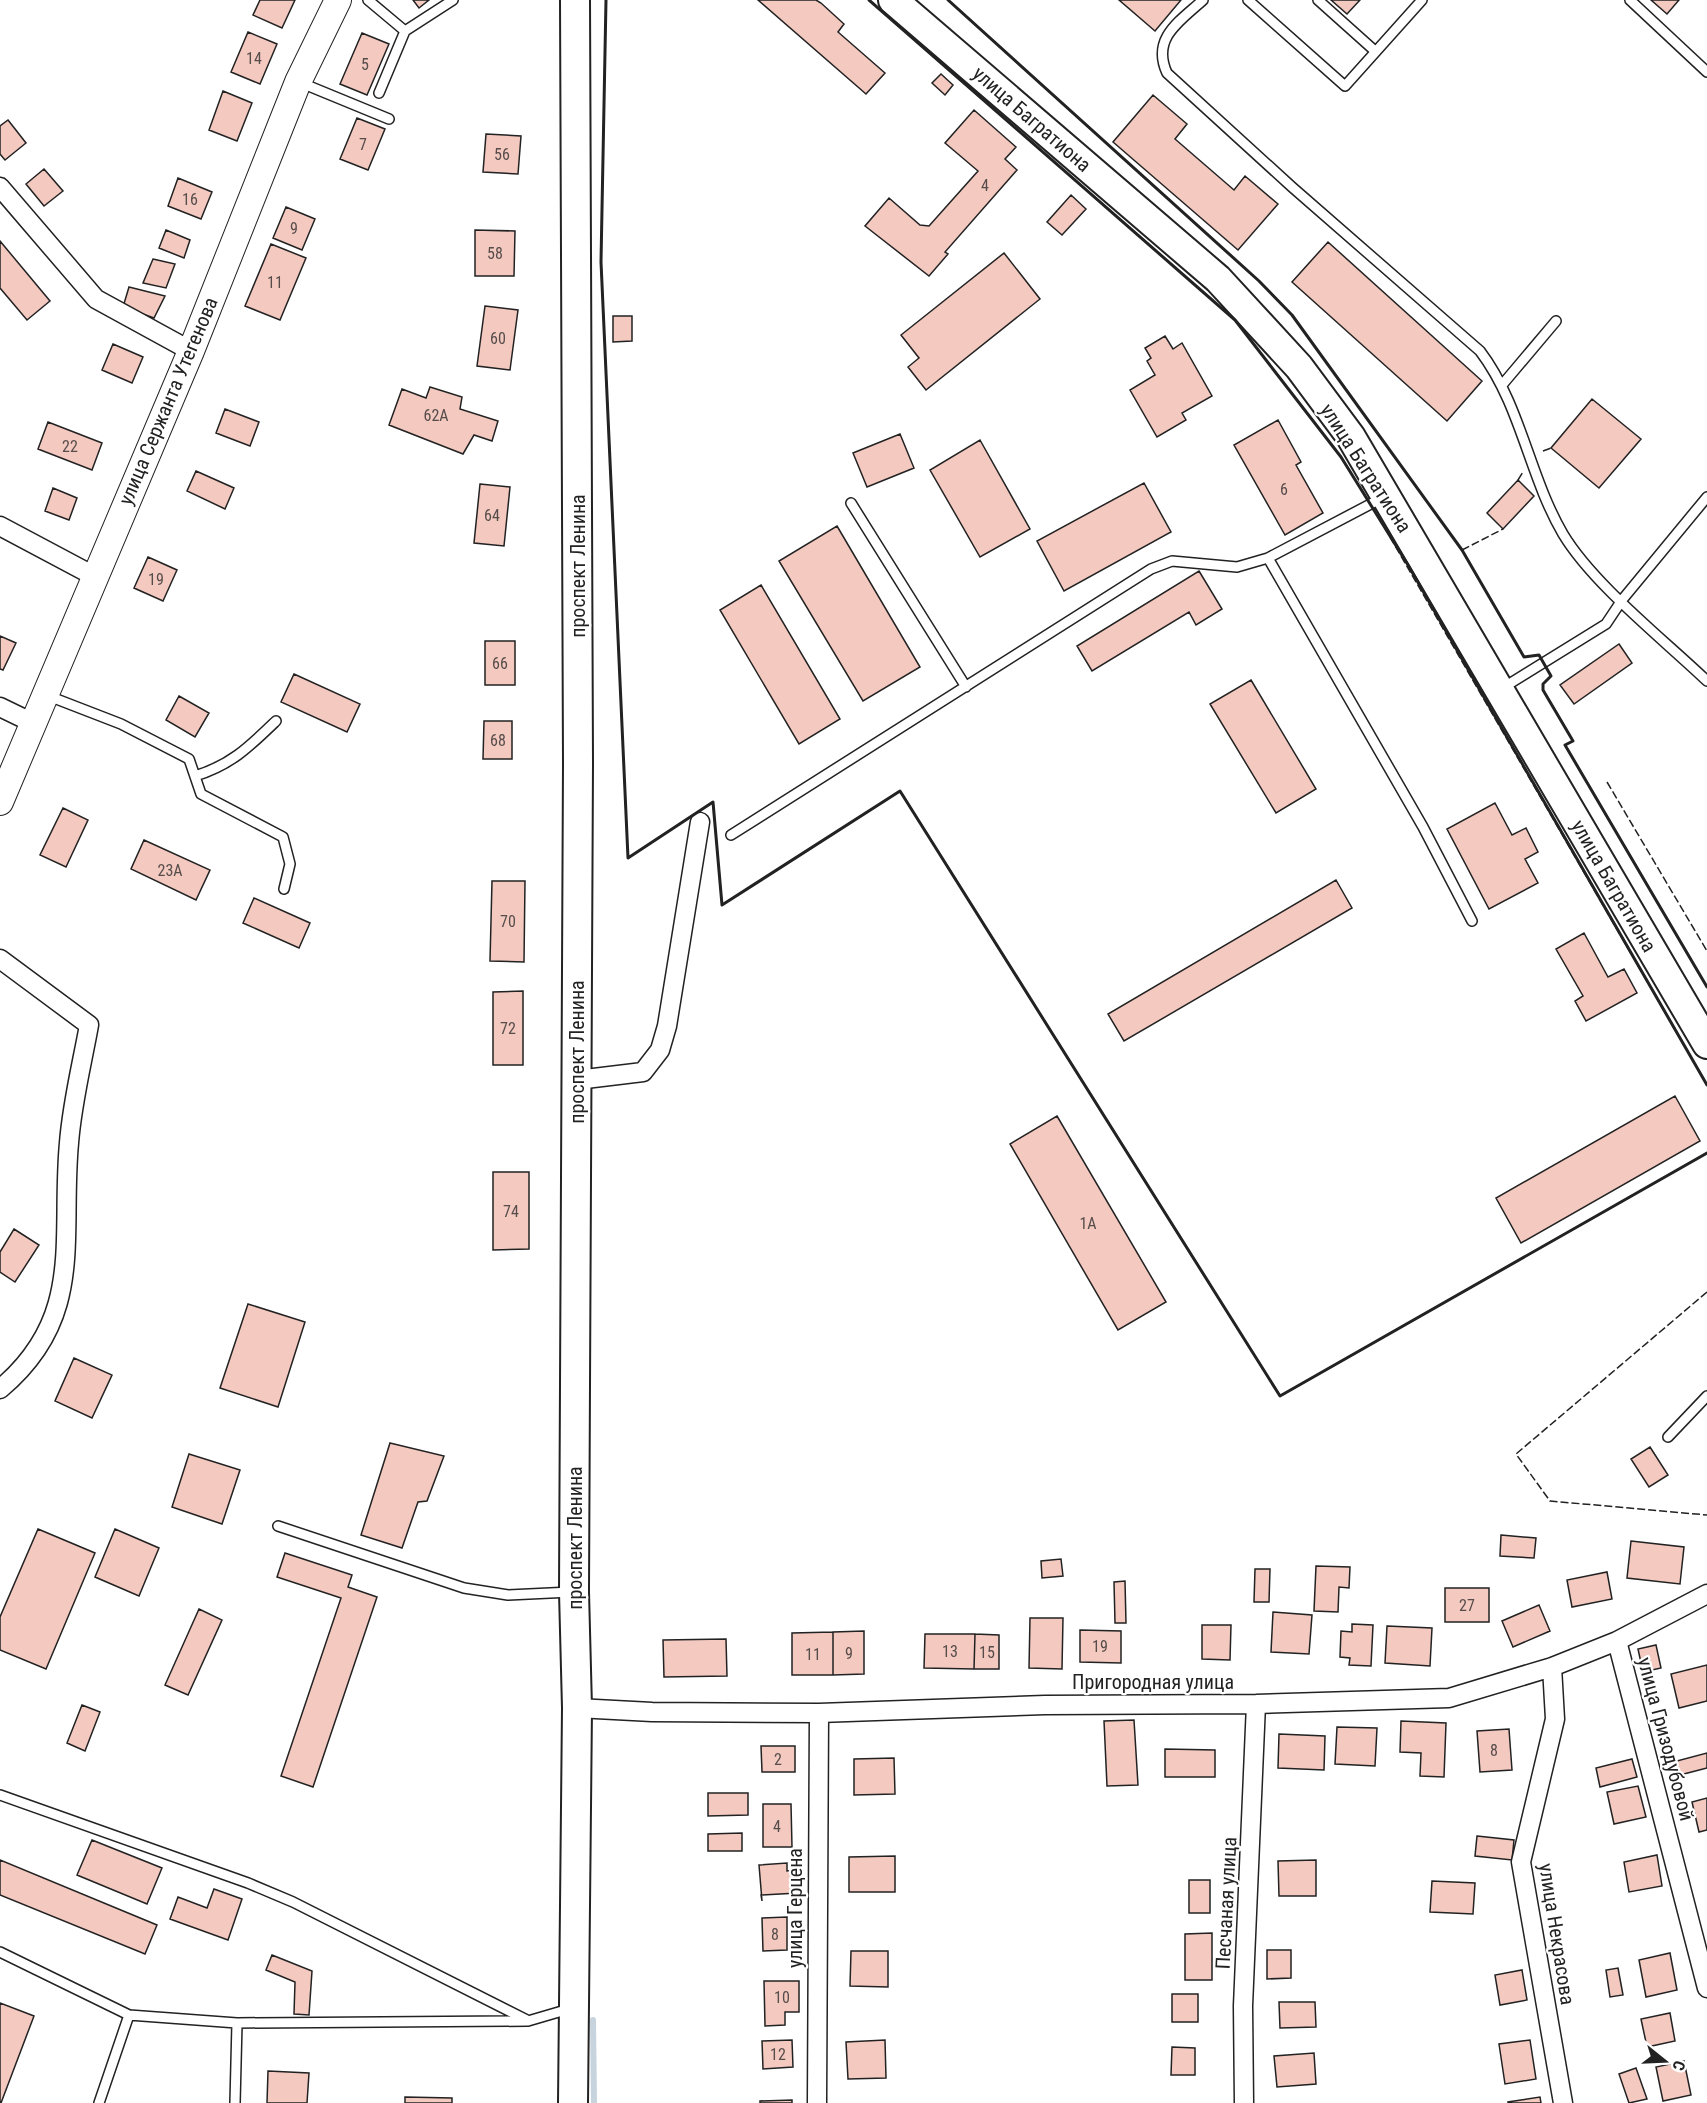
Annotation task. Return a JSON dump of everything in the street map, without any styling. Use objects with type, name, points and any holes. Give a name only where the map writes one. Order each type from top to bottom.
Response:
[{"type":"main road","name":"улица Сержанта Утегенова","points":[[0,802],[35,724],[94,576],[191,351],[298,82],[338,0]]},
{"type":"main road","name":"проспект Ленина","points":[[573,2103],[577,1708],[574,1592],[577,1080],[575,0]]},
{"type":"main road","name":"улица Багратиона","points":[[893,0],[1218,279],[1299,367],[1351,437],[1707,1044]]},
{"type":"street","points":[[0,187],[96,299],[191,351]]},
{"type":"street","points":[[0,526],[94,576]]},
{"type":"street","points":[[0,707],[35,724]]},
{"type":"street","points":[[577,1080],[643,1072],[660,1050],[667,1026],[700,822]]},
{"type":"street","points":[[0,959],[89,1025],[69,1143],[64,1283],[40,1345],[18,1374],[0,1389]]},
{"type":"street","name":"Пригородная улица","points":[[577,1708],[652,1712],[819,1713],[1045,1705],[1256,1704],[1449,1698],[1552,1667],[1617,1641],[1707,1593]]},
{"type":"street","name":"улица Гризодубовой","points":[[1617,1641],[1707,1988]]},
{"type":"street","name":"улица Некрасова","points":[[1552,1667],[1556,1719],[1521,1862],[1563,2103]]},
{"type":"street","name":"Песчаная улица","points":[[1244,2103],[1243,2007],[1256,1704]]},
{"type":"street","name":"улица Герцена","points":[[817,2103],[819,1713]]},
{"type":"lane","points":[[368,0],[405,31]]},
{"type":"lane","points":[[379,93],[405,31],[453,0]]},
{"type":"lane","points":[[1203,0],[1176,24],[1164,41],[1160,59],[1167,73],[1292,187],[1480,351],[1502,385],[1544,496],[1564,535],[1588,568],[1707,681]]},
{"type":"lane","points":[[1248,0],[1345,86],[1422,0]]},
{"type":"lane","points":[[1317,0],[1375,51]]},
{"type":"lane","points":[[1630,0],[1707,72]]},
{"type":"lane","points":[[298,82],[389,119]]},
{"type":"lane","points":[[1502,385],[1556,321]]},
{"type":"lane","points":[[731,835],[1151,569],[1172,561],[1237,567],[1268,558],[1386,496]]},
{"type":"lane","points":[[1500,690],[1606,624],[1622,600],[1707,497]]},
{"type":"lane","points":[[851,503],[966,687]]},
{"type":"lane","points":[[1268,558],[1423,827],[1472,921]]},
{"type":"lane","points":[[46,695],[121,724],[189,759],[201,794],[283,837],[290,864],[284,889]]},
{"type":"lane","points":[[195,776],[215,770],[238,757],[276,722]]},
{"type":"lane","points":[[1668,1437],[1707,1396]]},
{"type":"lane","points":[[278,1526],[464,1588],[508,1595],[574,1592]]},
{"type":"lane","points":[[0,1795],[248,1883],[293,1902],[528,2021]]},
{"type":"lane","points":[[0,1952],[129,2015],[237,2023],[528,2021],[573,2008]]},
{"type":"lane","points":[[99,2103],[129,2015]]},
{"type":"lane","points":[[235,2103],[237,2023]]},
{"type":"building","points":[[260,0],[295,0],[282,28],[253,15]]},
{"type":"building","points":[[413,0],[429,0],[419,8]]},
{"type":"building","points":[[758,0],[816,0],[844,24],[838,32],[885,73],[866,94]]},
{"type":"building","points":[[1119,0],[1181,0],[1155,31]]},
{"type":"building","points":[[1331,0],[1360,0],[1347,14]]},
{"type":"building","points":[[1651,0],[1679,0],[1667,14]]},
{"type":"building","points":[[248,32],[277,44],[260,84],[231,72]]},
{"type":"building","points":[[362,33],[389,44],[367,95],[340,84]]},
{"type":"building","points":[[941,74],[953,85],[945,95],[932,83]]},
{"type":"building","points":[[223,91],[252,103],[237,141],[209,130]]},
{"type":"building","points":[[1153,95],[1187,124],[1175,139],[1234,190],[1245,176],[1278,204],[1238,250],[1113,142]]},
{"type":"building","points":[[974,110],[1016,147],[1005,159],[1017,170],[945,252],[948,254],[929,276],[865,226],[889,198],[920,225],[929,226],[978,171],[945,143]]},
{"type":"building","points":[[357,118],[385,129],[368,170],[340,159]]},
{"type":"building","points":[[8,120],[26,143],[5,160],[0,154],[0,126]]},
{"type":"building","points":[[486,134],[521,136],[518,174],[483,172]]},
{"type":"building","points":[[44,169],[63,191],[44,206],[26,184]]},
{"type":"building","points":[[178,178],[212,192],[201,219],[168,206]]},
{"type":"building","points":[[1071,195],[1086,209],[1062,235],[1047,222]]},
{"type":"building","points":[[286,207],[315,219],[302,250],[273,238]]},
{"type":"building","points":[[166,230],[190,240],[184,258],[159,248]]},
{"type":"building","points":[[475,230],[515,231],[514,276],[475,276]]},
{"type":"building","points":[[0,241],[50,301],[27,320],[0,288]]},
{"type":"building","points":[[1328,242],[1482,381],[1447,421],[1292,282]]},
{"type":"building","points":[[271,244],[306,258],[280,320],[245,306]]},
{"type":"building","points":[[1004,253],[1040,299],[926,390],[908,367],[919,358],[901,335]]},
{"type":"building","points":[[153,259],[175,264],[166,288],[143,283]]},
{"type":"building","points":[[129,287],[165,296],[154,318],[123,307]]},
{"type":"building","points":[[485,306],[518,310],[510,370],[477,366]]},
{"type":"building","points":[[613,316],[632,316],[632,341],[613,342]]},
{"type":"building","points":[[1165,336],[1173,349],[1182,343],[1212,396],[1182,413],[1186,420],[1157,437],[1130,390],[1155,375],[1147,361],[1151,358],[1145,348]]},
{"type":"building","points":[[113,344],[143,357],[132,383],[102,370]]},
{"type":"building","points":[[430,387],[462,397],[460,409],[498,421],[492,441],[474,435],[463,454],[389,425],[402,389],[426,398]]},
{"type":"building","points":[[1592,399],[1641,439],[1599,488],[1551,448]]},
{"type":"building","points":[[225,409],[259,422],[250,446],[216,433]]},
{"type":"building","points":[[1278,420],[1301,462],[1296,465],[1323,513],[1285,535],[1234,445]]},
{"type":"building","points":[[48,422],[102,443],[92,470],[38,449]]},
{"type":"building","points":[[900,434],[914,468],[867,487],[853,453]]},
{"type":"building","points":[[980,440],[1030,529],[980,557],[930,470]]},
{"type":"building","points":[[196,471],[234,488],[225,509],[187,491]]},
{"type":"building","points":[[1518,480],[1534,496],[1503,529],[1487,513]]},
{"type":"building","points":[[1144,483],[1171,532],[1064,591],[1037,541]]},
{"type":"building","points":[[480,484],[510,487],[504,546],[474,543]]},
{"type":"building","points":[[53,488],[77,498],[69,520],[45,511]]},
{"type":"building","points":[[837,526],[920,667],[863,701],[779,561]]},
{"type":"building","points":[[148,557],[177,570],[163,601],[134,588]]},
{"type":"building","points":[[1199,571],[1222,609],[1196,625],[1189,612],[1092,671],[1077,646]]},
{"type":"building","points":[[761,585],[840,719],[799,744],[720,610]]},
{"type":"building","points":[[0,636],[16,643],[3,670],[0,669]]},
{"type":"building","points":[[485,641],[515,641],[515,685],[485,685]]},
{"type":"building","points":[[1619,644],[1632,663],[1574,704],[1560,685]]},
{"type":"building","points":[[294,674],[360,704],[347,732],[281,702]]},
{"type":"building","points":[[1251,680],[1316,789],[1276,813],[1210,704]]},
{"type":"building","points":[[179,696],[209,713],[195,737],[166,720]]},
{"type":"building","points":[[484,721],[512,721],[512,759],[483,759]]},
{"type":"building","points":[[1495,803],[1512,835],[1526,828],[1538,852],[1525,859],[1538,883],[1489,909],[1447,829]]},
{"type":"building","points":[[63,808],[88,820],[66,867],[40,855]]},
{"type":"building","points":[[144,840],[210,870],[196,900],[131,869]]},
{"type":"building","points":[[1336,880],[1352,908],[1124,1041],[1108,1014]]},
{"type":"building","points":[[492,881],[525,881],[524,962],[490,961]]},
{"type":"building","points":[[254,898],[310,923],[299,948],[243,923]]},
{"type":"building","points":[[1584,933],[1608,977],[1624,969],[1637,993],[1586,1021],[1575,1001],[1583,996],[1556,949]]},
{"type":"building","points":[[523,991],[523,1065],[493,1065],[493,992]]},
{"type":"building","points":[[1675,1096],[1700,1141],[1521,1243],[1496,1198]]},
{"type":"building","points":[[1057,1116],[1166,1302],[1118,1330],[1010,1144]]},
{"type":"building","points":[[493,1172],[529,1172],[529,1249],[493,1250]]},
{"type":"building","points":[[14,1229],[39,1245],[15,1282],[0,1272],[0,1252]]},
{"type":"building","points":[[248,1304],[305,1322],[278,1407],[220,1388]]},
{"type":"building","points":[[74,1358],[112,1375],[92,1418],[55,1401]]},
{"type":"building","points":[[390,1443],[444,1456],[427,1501],[418,1502],[402,1548],[361,1535]]},
{"type":"building","points":[[1650,1447],[1668,1475],[1649,1487],[1631,1459]]},
{"type":"building","points":[[189,1454],[240,1470],[222,1524],[172,1507]]},
{"type":"building","points":[[38,1529],[95,1553],[46,1669],[0,1650],[0,1617]]},
{"type":"building","points":[[115,1529],[159,1548],[139,1596],[95,1577]]},
{"type":"building","points":[[1501,1535],[1536,1538],[1534,1558],[1500,1556]]},
{"type":"building","points":[[1631,1541],[1684,1547],[1680,1584],[1627,1578]]},
{"type":"building","points":[[285,1553],[352,1575],[348,1587],[377,1597],[313,1787],[281,1776],[341,1598],[277,1577]]},
{"type":"building","points":[[1061,1559],[1063,1576],[1042,1578],[1041,1561]]},
{"type":"building","points":[[1316,1566],[1350,1567],[1349,1588],[1339,1587],[1338,1612],[1314,1611]]},
{"type":"building","points":[[1255,1569],[1270,1569],[1269,1602],[1254,1602]]},
{"type":"building","points":[[1607,1572],[1612,1599],[1572,1607],[1567,1580]]},
{"type":"building","points":[[1125,1581],[1126,1623],[1115,1623],[1114,1582]]},
{"type":"building","points":[[1445,1588],[1489,1588],[1489,1622],[1445,1622]]},
{"type":"building","points":[[1539,1605],[1550,1631],[1513,1647],[1502,1621]]},
{"type":"building","points":[[199,1609],[222,1620],[188,1695],[165,1685]]},
{"type":"building","points":[[1273,1612],[1312,1615],[1309,1654],[1271,1652]]},
{"type":"building","points":[[1030,1618],[1063,1618],[1062,1669],[1029,1668]]},
{"type":"building","points":[[1352,1624],[1373,1625],[1371,1666],[1349,1665],[1350,1658],[1340,1657],[1341,1631],[1352,1632]]},
{"type":"building","points":[[1202,1625],[1231,1625],[1230,1660],[1202,1659]]},
{"type":"building","points":[[1387,1626],[1432,1628],[1430,1666],[1385,1663]]},
{"type":"building","points":[[1080,1630],[1121,1631],[1121,1663],[1080,1662]]},
{"type":"building","points":[[864,1631],[864,1674],[833,1675],[833,1632]]},
{"type":"building","points":[[833,1632],[833,1675],[792,1675],[792,1633]]},
{"type":"building","points":[[925,1634],[975,1634],[974,1669],[924,1668]]},
{"type":"building","points":[[975,1634],[999,1635],[999,1669],[974,1669]]},
{"type":"building","points":[[726,1639],[727,1676],[664,1677],[663,1640]]},
{"type":"building","points":[[1656,1645],[1661,1668],[1643,1672],[1638,1649]]},
{"type":"building","points":[[1707,1665],[1707,1701],[1679,1708],[1671,1674]]},
{"type":"building","points":[[82,1705],[100,1712],[85,1751],[67,1743]]},
{"type":"building","points":[[1134,1720],[1138,1785],[1107,1786],[1104,1721]]},
{"type":"building","points":[[1401,1721],[1446,1723],[1444,1777],[1420,1776],[1421,1753],[1400,1752]]},
{"type":"building","points":[[1337,1727],[1377,1728],[1375,1766],[1335,1764]]},
{"type":"building","points":[[1509,1729],[1512,1770],[1480,1772],[1477,1731]]},
{"type":"building","points":[[1279,1734],[1325,1736],[1324,1770],[1278,1768]]},
{"type":"building","points":[[761,1746],[795,1746],[795,1772],[762,1772]]},
{"type":"building","points":[[1165,1749],[1215,1750],[1215,1777],[1165,1777]]},
{"type":"building","points":[[1707,1753],[1707,1768],[1676,1776],[1673,1762]]},
{"type":"building","points":[[894,1758],[895,1794],[854,1795],[854,1759]]},
{"type":"building","points":[[1632,1759],[1637,1777],[1600,1787],[1596,1768]]},
{"type":"building","points":[[1638,1786],[1646,1817],[1614,1824],[1607,1792]]},
{"type":"building","points":[[708,1793],[748,1793],[748,1815],[708,1816]]},
{"type":"building","points":[[1707,1798],[1707,1830],[1699,1832],[1692,1802]]},
{"type":"building","points":[[763,1804],[791,1804],[792,1847],[763,1847]]},
{"type":"building","points":[[742,1833],[742,1851],[708,1851],[708,1834]]},
{"type":"building","points":[[1477,1836],[1514,1840],[1512,1860],[1475,1856]]},
{"type":"building","points":[[92,1840],[162,1868],[147,1904],[77,1875]]},
{"type":"building","points":[[1657,1855],[1662,1886],[1629,1892],[1624,1862]]},
{"type":"building","points":[[895,1856],[895,1892],[849,1892],[849,1857]]},
{"type":"building","points":[[0,1860],[157,1925],[145,1954],[0,1895]]},
{"type":"building","points":[[1316,1860],[1316,1896],[1279,1896],[1278,1861]]},
{"type":"building","points":[[787,1863],[787,1871],[797,1870],[798,1893],[761,1895],[759,1865]]},
{"type":"building","points":[[1189,1880],[1210,1880],[1210,1913],[1189,1913]]},
{"type":"building","points":[[1432,1881],[1475,1883],[1473,1914],[1430,1912]]},
{"type":"building","points":[[214,1889],[242,1899],[228,1940],[170,1919],[178,1897],[207,1908]]},
{"type":"building","points":[[787,1917],[787,1950],[763,1951],[762,1918]]},
{"type":"building","points":[[1212,1933],[1212,1980],[1185,1980],[1185,1934]]},
{"type":"building","points":[[1267,1950],[1291,1950],[1291,1978],[1267,1979]]},
{"type":"building","points":[[851,1951],[888,1951],[888,1987],[850,1986]]},
{"type":"building","points":[[1670,1953],[1677,1990],[1646,1997],[1639,1960]]},
{"type":"building","points":[[272,1955],[312,1971],[309,2015],[294,2014],[295,1982],[266,1970]]},
{"type":"building","points":[[1618,1968],[1623,1995],[1610,1997],[1606,1970]]},
{"type":"building","points":[[1522,1970],[1527,2000],[1500,2005],[1495,1975]]},
{"type":"building","points":[[764,1981],[799,1981],[799,2012],[785,2012],[785,2025],[765,2026]]},
{"type":"building","points":[[1172,1994],[1198,1994],[1198,2022],[1172,2022]]},
{"type":"building","points":[[1279,2002],[1315,2002],[1316,2027],[1280,2028]]},
{"type":"building","points":[[0,2003],[34,2016],[1,2103],[0,2103]]},
{"type":"building","points":[[1670,2013],[1675,2041],[1647,2047],[1641,2019]]},
{"type":"building","points":[[792,2040],[793,2067],[763,2069],[762,2041]]},
{"type":"building","points":[[885,2040],[886,2078],[848,2079],[846,2042]]},
{"type":"building","points":[[1530,2040],[1536,2079],[1505,2084],[1499,2044]]},
{"type":"building","points":[[1172,2047],[1195,2048],[1195,2075],[1171,2075]]},
{"type":"building","points":[[1314,2053],[1316,2084],[1277,2087],[1274,2056]]},
{"type":"building","points":[[1684,2061],[1691,2095],[1663,2101],[1656,2067]]},
{"type":"building","points":[[1636,2068],[1647,2099],[1629,2103],[1619,2074]]},
{"type":"building","points":[[268,2071],[309,2073],[307,2103],[267,2103]]},
{"type":"building","points":[[405,2097],[452,2098],[452,2103],[405,2103]]},
{"type":"building","points":[[1540,2097],[1541,2103],[1508,2103],[1508,2102]]},
{"type":"building","points":[[792,2100],[792,2103],[760,2103],[760,2101]]},
{"type":"waterway","points":[[593,2020],[594,2103]]},
{"type":"fence","points":[[606,0],[601,262],[628,858],[713,802],[722,905],[900,791],[1280,1396],[1707,1153]]},
{"type":"fence","points":[[869,0],[1235,320],[1341,457],[1365,495]]},
{"type":"fence","points":[[948,0],[1259,281],[1292,315],[1462,550],[1524,657],[1539,655]]},
{"type":"fence","points":[[1543,451],[1551,448]]},
{"type":"fence","points":[[1518,480],[1523,472]]},
{"type":"fence","points":[[1379,518],[1707,1085]]},
{"type":"fence","points":[[1462,550],[1503,529]]},
{"type":"fence","points":[[1551,676],[1543,684],[1543,690],[1573,741],[1565,745],[1707,987]]},
{"type":"fence","points":[[1607,782],[1707,951]]},
{"type":"fence","points":[[1707,1292],[1516,1454],[1550,1501],[1707,1515]]},
{"type":"wall","points":[[606,0],[601,262],[628,858],[713,802],[722,905],[900,791],[1280,1396],[1707,1153]]},
{"type":"wall","points":[[869,0],[1235,320],[1341,457],[1408,565],[1707,1085]]},
{"type":"wall","points":[[948,0],[1259,281],[1292,315],[1462,550],[1524,657],[1539,655],[1551,676],[1543,684],[1543,690],[1573,741],[1565,745],[1707,987]]}]
